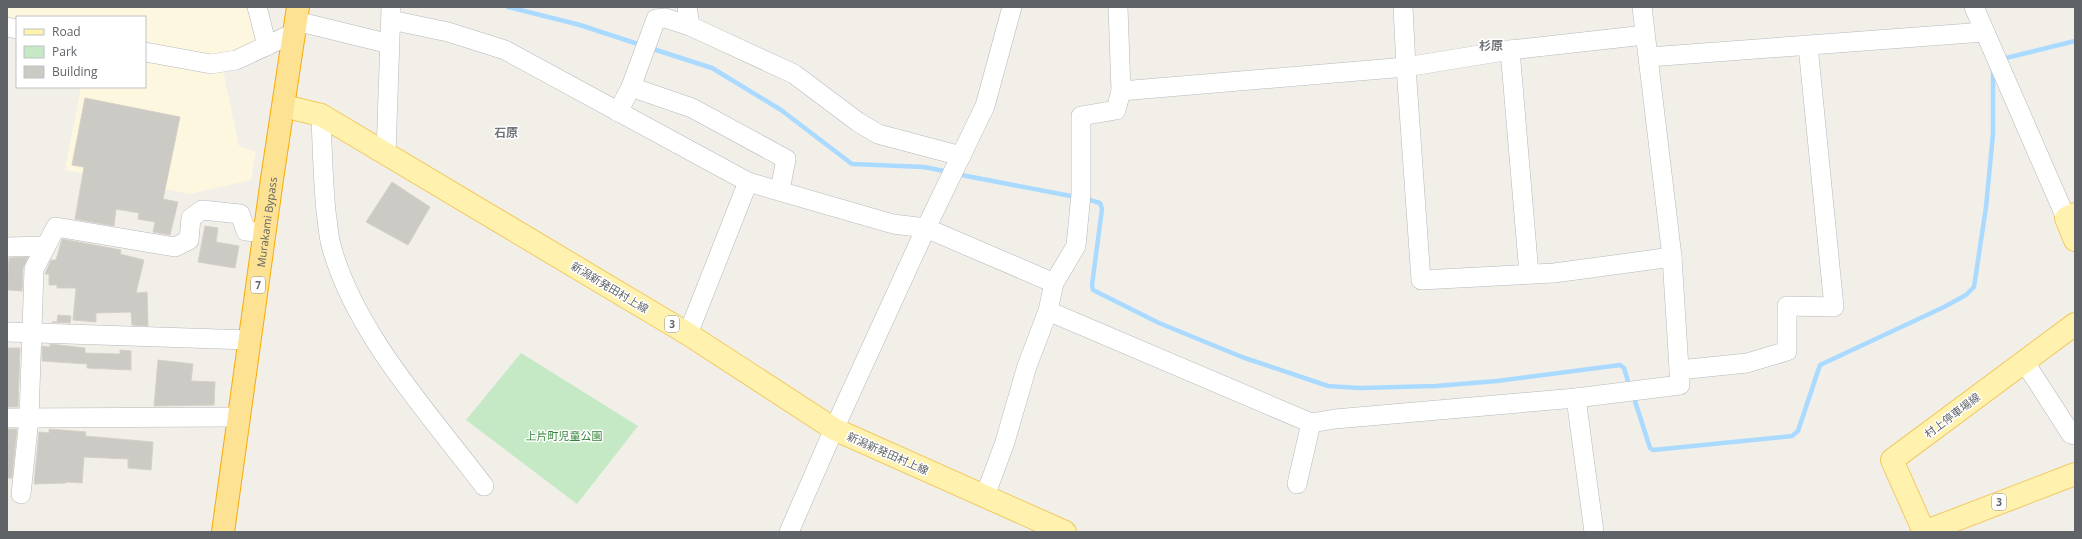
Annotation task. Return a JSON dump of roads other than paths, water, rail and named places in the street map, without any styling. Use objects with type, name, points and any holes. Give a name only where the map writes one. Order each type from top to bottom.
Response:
[{"type":"highway","name":"Murakami Bypass","points":[[224,532],[232,464],[240,417],[296,20]]},
{"type":"main road","name":"新潟新発田村上線","points":[[284,106],[321,115],[688,334],[834,429],[1065,532]]},
{"type":"main road","points":[[2071,216],[2075,240]]},
{"type":"main road","name":"村上停車場線","points":[[1924,532],[1892,460],[2075,324]]},
{"type":"main road","name":"3","points":[[1924,532],[1952,526],[2075,474]]},
{"type":"street","points":[[257,7],[267,46]]},
{"type":"street","points":[[687,7],[690,26]]},
{"type":"street","points":[[789,532],[834,429],[926,228],[985,106],[1012,7]]},
{"type":"street","points":[[985,496],[1006,442],[1026,366],[1048,311],[1054,283],[1076,246],[1081,194],[1081,116],[1116,110],[1121,91],[1118,7]]},
{"type":"street","points":[[1403,7],[1421,280],[1554,272],[1672,257]]},
{"type":"street","points":[[1048,311],[1311,423],[1334,419],[1576,398],[1680,385],[1672,257],[1642,7]]},
{"type":"street","points":[[1974,7],[1984,32],[2071,216]]},
{"type":"street","points":[[386,154],[391,14],[504,50],[748,182],[780,190],[893,224],[926,228],[1054,283]]},
{"type":"street","points":[[618,112],[631,87],[656,19],[665,18],[690,26],[794,74],[858,122],[878,134],[961,156]]},
{"type":"street","points":[[146,52],[211,64],[236,60],[267,46],[296,20],[390,44]]},
{"type":"street","points":[[1649,57],[1984,32]]},
{"type":"street","points":[[1121,91],[1406,67],[1510,50],[1645,35]]},
{"type":"street","points":[[1679,370],[1747,363],[1787,351],[1787,306],[1834,307],[1808,46]]},
{"type":"street","points":[[1510,50],[1529,274]]},
{"type":"street","points":[[631,87],[692,108],[786,159],[780,190]]},
{"type":"street","points":[[321,115],[322,172],[330,243],[337,264],[367,326],[400,376],[484,486]]},
{"type":"street","points":[[688,334],[748,182]]},
{"type":"street","points":[[21,494],[29,419],[34,269],[56,227],[175,247],[189,240],[191,218],[202,210],[240,214],[246,231],[265,233]]},
{"type":"street","points":[[7,246],[46,246]]},
{"type":"street","points":[[7,332],[250,340]]},
{"type":"street","points":[[2024,362],[2071,434],[2075,435]]},
{"type":"street","points":[[1576,398],[1594,532]]},
{"type":"street","points":[[7,418],[240,417]]},
{"type":"street","points":[[1297,484],[1311,423]]},
{"type":"waterway","points":[[508,7],[580,25],[641,45]]},
{"type":"waterway","points":[[2006,58],[2075,41]]},
{"type":"waterway","points":[[650,48],[712,68],[781,110],[852,164],[924,167],[949,172]]},
{"type":"waterway","points":[[1633,395],[1650,448],[1653,450],[1792,436],[1798,431],[1820,365],[1944,307],[1966,295],[1974,287],[1986,207],[1993,134],[1993,70]]},
{"type":"waterway","points":[[956,174],[1076,197]]},
{"type":"waterway","points":[[1086,199],[1100,203],[1102,209],[1092,285],[1093,290],[1159,323],[1242,357],[1328,386],[1359,388],[1436,386],[1497,381],[1620,365],[1624,368],[1630,388]]},
{"type":"district","name":"杉原","points":[[1491,45]]},
{"type":"district","name":"石原","points":[[506,132]]},
{"type":"park label","name":"上片町児童公園","points":[[564,435]]}]
